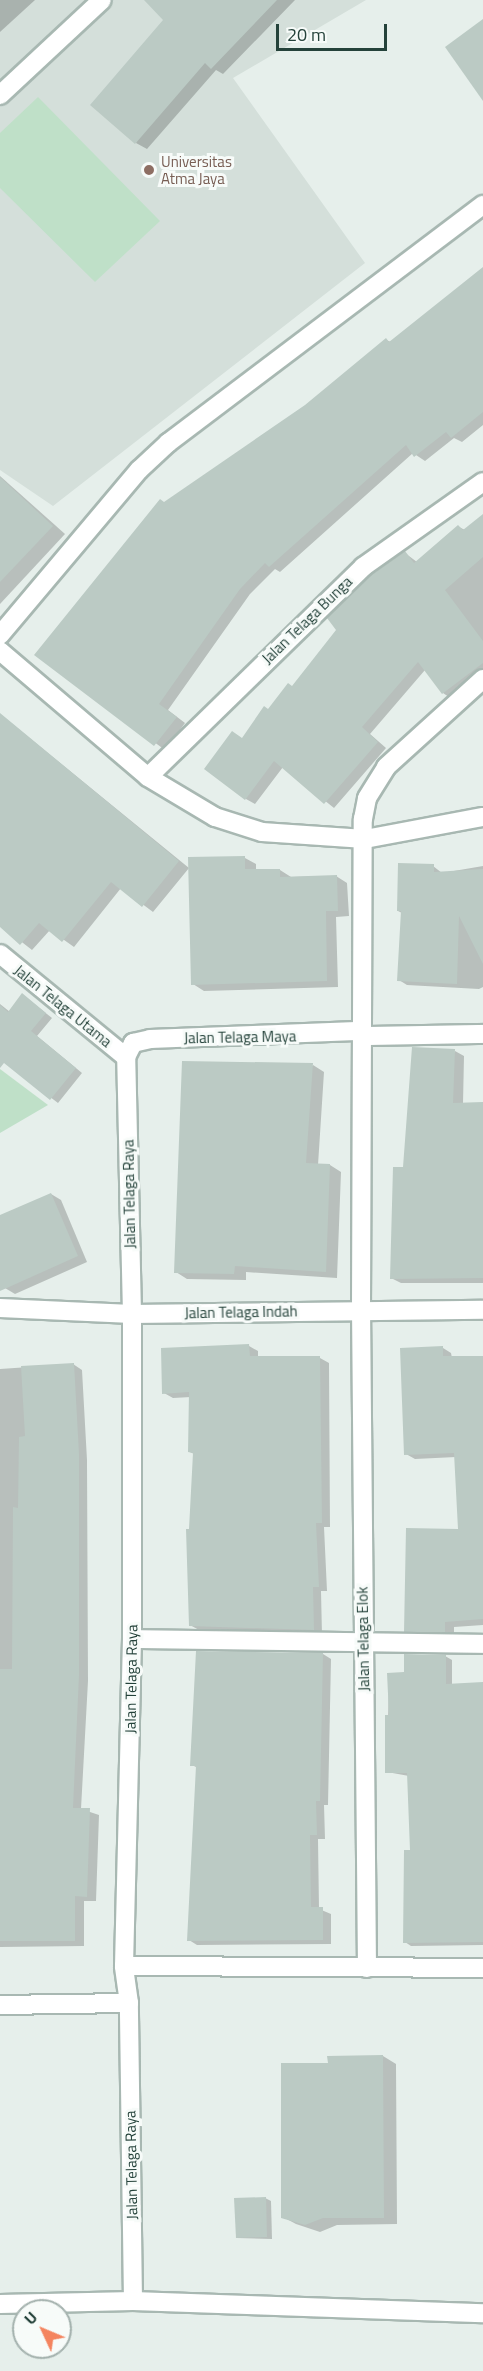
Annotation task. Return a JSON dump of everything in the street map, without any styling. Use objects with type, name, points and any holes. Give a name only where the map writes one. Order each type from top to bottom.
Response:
[{"type":"street","points":[[0,95],[102,0]]},
{"type":"street","points":[[0,635],[139,470],[168,443],[483,205]]},
{"type":"street","name":"Jalan Telaga Bunga","points":[[148,777],[363,567],[483,482]]},
{"type":"street","points":[[0,651],[148,777],[215,817],[262,832],[365,838],[483,817]]},
{"type":"street","name":"Jalan Telaga Elok","points":[[367,1968],[361,1311],[367,798],[386,767],[483,679]]},
{"type":"street","name":"Jalan Telaga Utama","points":[[0,954],[126,1057]]},
{"type":"street","points":[[363,1033],[483,1034]]},
{"type":"street","name":"Jalan Telaga Maya","points":[[126,1057],[133,1043],[150,1039],[363,1033]]},
{"type":"street","name":"Jalan Telaga Raya","points":[[126,1057],[132,1314],[132,1639],[124,1966],[129,2003],[133,2301]]},
{"type":"street","name":"Jalan Telaga Indah","points":[[0,1308],[132,1314],[483,1310]]},
{"type":"street","points":[[132,1639],[483,1644]]},
{"type":"street","points":[[124,1966],[483,1968]]},
{"type":"street","points":[[0,2005],[129,2003]]},
{"type":"street","points":[[0,2304],[133,2301],[483,2313]]},
{"type":"shaded area","name":"Universitas Atma Jaya","points":[[0,0],[366,0],[233,78],[365,263],[53,506],[0,470]]},
{"type":"green space","points":[[38,97],[160,221],[95,282],[0,188],[0,133]]},
{"type":"green space","points":[[0,1069],[48,1105],[0,1133]]},
{"type":"building","points":[[144,0],[277,0],[211,69],[205,63],[135,144],[90,105],[163,20]]},
{"type":"building","points":[[483,19],[483,101],[445,47]]},
{"type":"building","points":[[483,267],[483,412],[451,438],[446,432],[414,457],[406,445],[269,567],[265,563],[240,589],[159,704],[177,717],[154,746],[34,655],[160,499],[164,502],[305,405],[386,338],[389,342]]},
{"type":"building","points":[[0,477],[53,526],[0,582]]},
{"type":"building","points":[[483,514],[483,557],[445,590],[483,641],[483,663],[442,694],[418,662],[362,727],[378,742],[324,804],[274,761],[245,800],[204,769],[232,731],[242,738],[264,706],[268,709],[288,683],[292,686],[336,630],[327,618],[370,576],[405,551],[414,563],[458,525],[463,530]]},
{"type":"building","points":[[0,713],[179,861],[142,907],[111,882],[62,942],[39,923],[20,945],[0,927]]},
{"type":"building","points":[[245,856],[245,869],[280,869],[280,877],[337,875],[338,911],[326,911],[327,981],[191,985],[188,857]]},
{"type":"building","points":[[398,863],[434,864],[434,872],[483,869],[483,964],[459,916],[457,984],[397,981],[401,911],[397,911]]},
{"type":"building","points":[[22,993],[46,1013],[31,1031],[76,1068],[50,1100],[4,1063],[0,1068],[0,1005],[8,1012]]},
{"type":"building","points":[[412,1047],[455,1049],[453,1103],[483,1102],[483,1278],[390,1279],[393,1167],[403,1167]]},
{"type":"building","points":[[182,1061],[313,1063],[306,1163],[330,1164],[326,1272],[235,1266],[234,1274],[174,1273]]},
{"type":"building","points":[[51,1193],[78,1256],[0,1291],[0,1215]]},
{"type":"building","points":[[249,1344],[250,1356],[320,1356],[322,1523],[316,1523],[319,1587],[313,1587],[314,1630],[189,1626],[186,1529],[189,1529],[193,1453],[188,1452],[189,1392],[162,1394],[161,1348]]},
{"type":"building","points":[[443,1346],[443,1356],[483,1356],[483,1619],[445,1622],[445,1632],[404,1632],[406,1528],[458,1529],[454,1453],[404,1455],[400,1348]]},
{"type":"building","points":[[74,1363],[79,1454],[79,1675],[73,1808],[90,1808],[87,1897],[75,1896],[75,1941],[0,1941],[0,1669],[12,1669],[13,1507],[18,1508],[19,1437],[25,1436],[21,1366]]},
{"type":"building","points":[[196,1651],[323,1653],[320,1801],[316,1801],[317,1835],[310,1835],[311,1907],[323,1907],[323,1940],[187,1941],[196,1766],[190,1766]]},
{"type":"building","points":[[404,1654],[446,1655],[446,1684],[483,1682],[483,1942],[403,1943],[404,1850],[410,1850],[407,1773],[385,1773],[385,1715],[389,1715],[387,1673],[404,1672]]},
{"type":"building","points":[[383,2055],[384,2218],[323,2218],[305,2225],[281,2218],[281,2063],[328,2063],[327,2056]]},
{"type":"building","points":[[266,2197],[267,2237],[236,2238],[234,2198]]},
{"type":"place","name":"Universitas Atma Jaya","points":[[149,170]]}]
